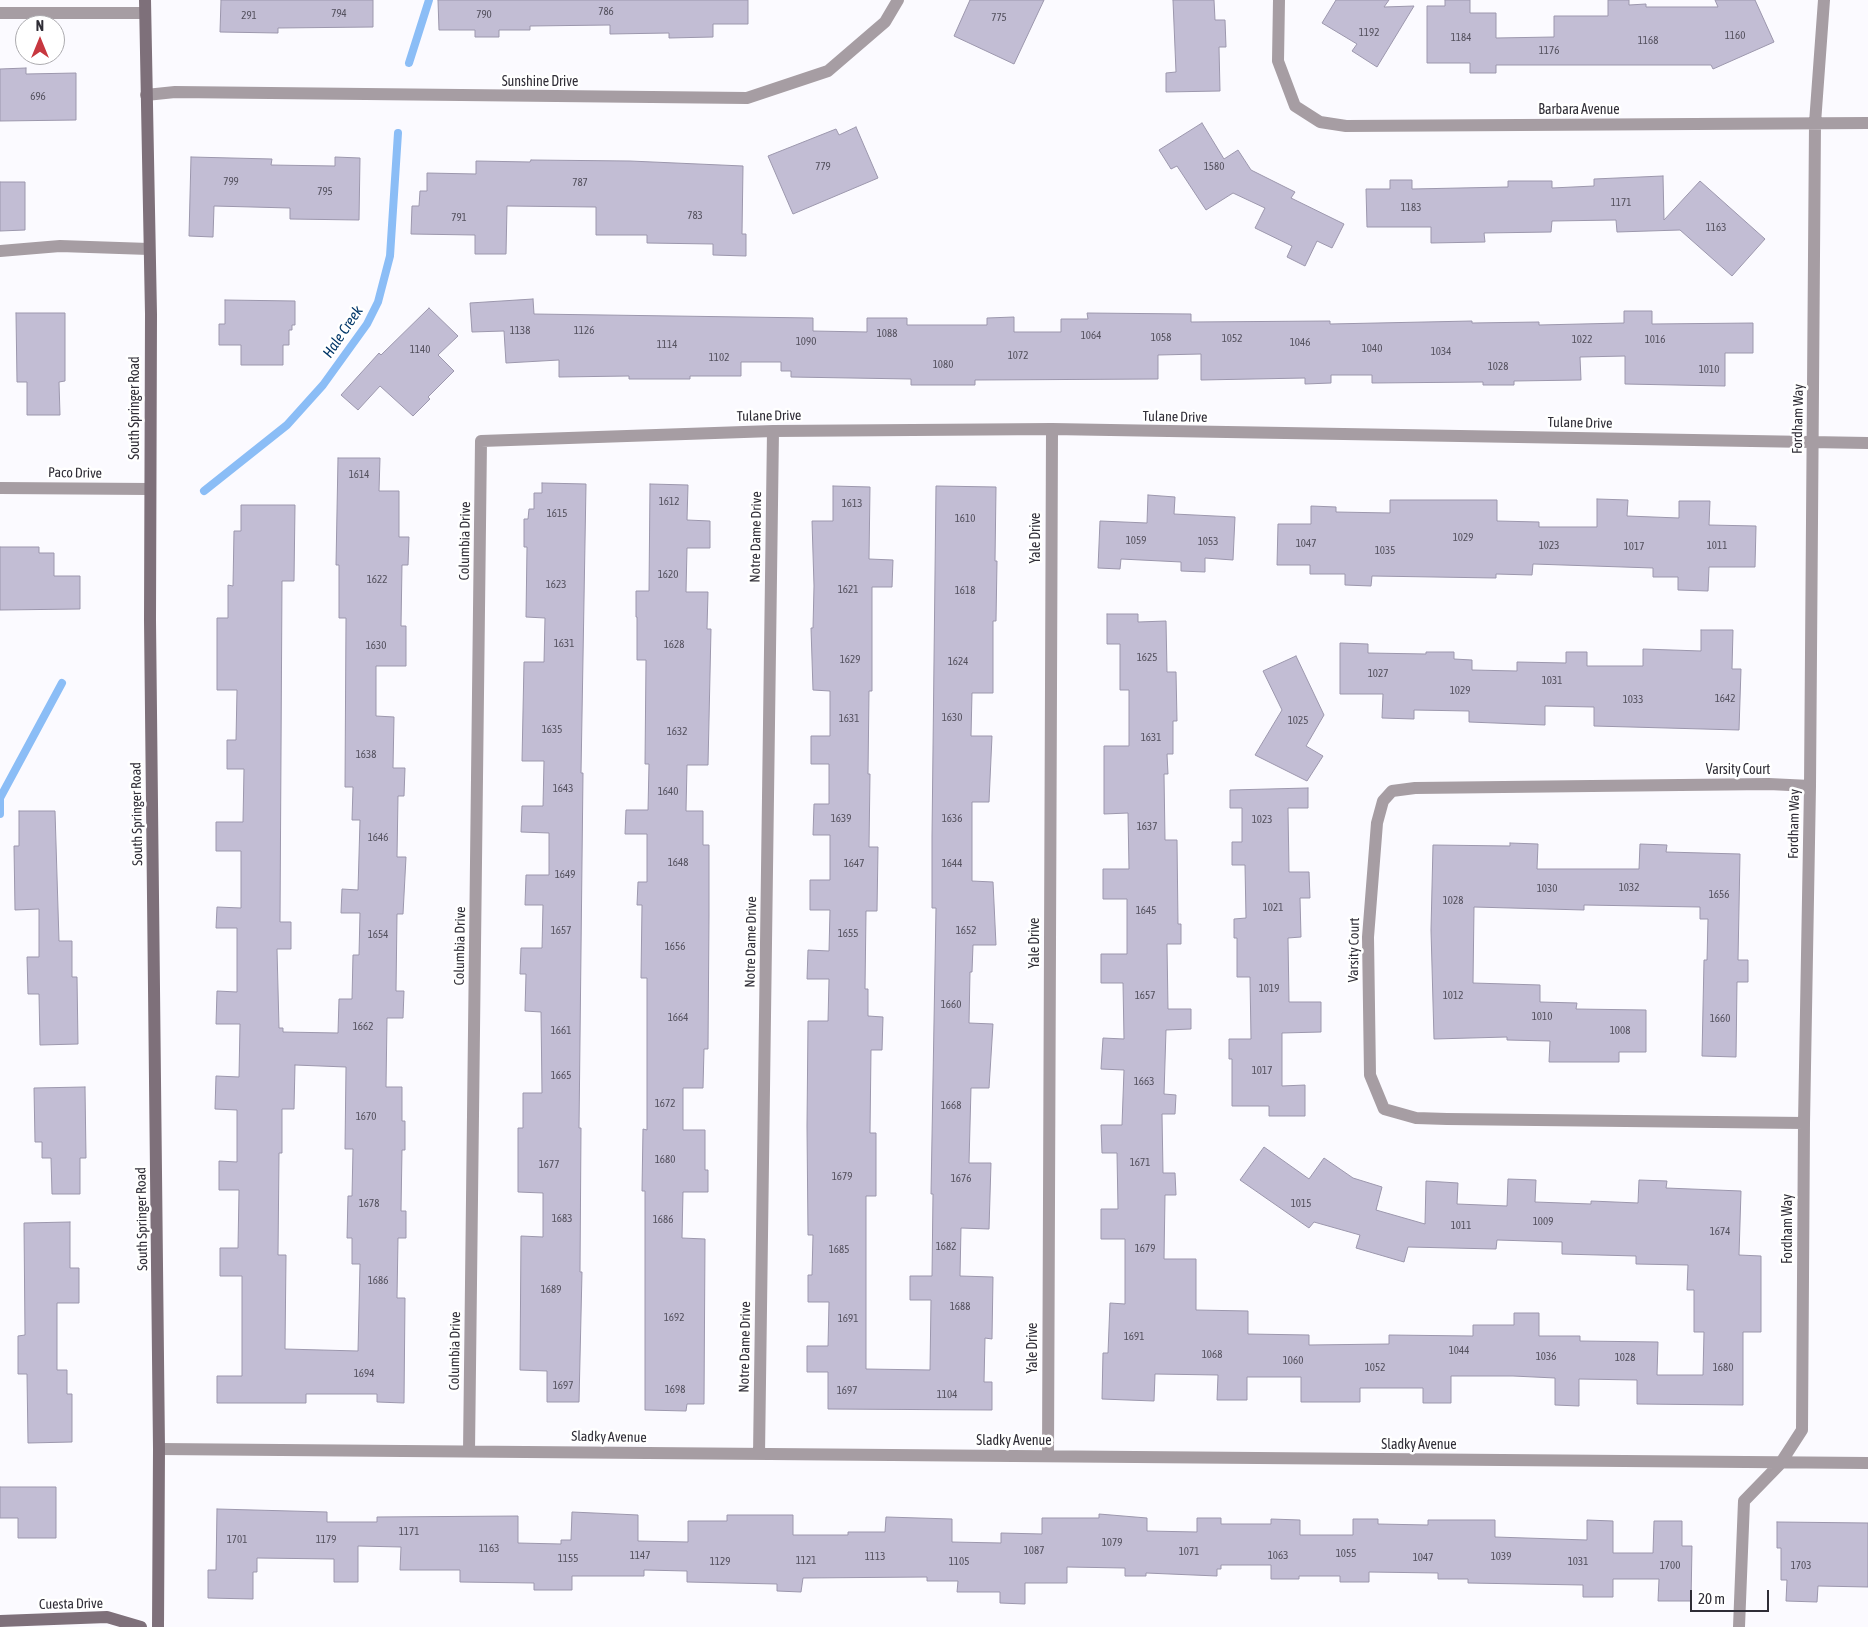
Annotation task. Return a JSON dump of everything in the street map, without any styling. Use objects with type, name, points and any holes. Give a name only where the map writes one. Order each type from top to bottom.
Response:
[{"type":"street","name":"Sunshine Drive","points":[[146,94],[175,92],[748,98],[828,71],[885,22],[898,0]]},
{"type":"street","name":"Barbara Avenue","points":[[1279,0],[1278,60],[1295,106],[1320,122],[1346,126],[1868,123]]},
{"type":"street","name":"Fordham Way","points":[[1739,1627],[1744,1501],[1780,1464],[1802,1430],[1804,1122],[1810,786],[1815,123],[1824,0]]},
{"type":"street","name":"South Springer Road","points":[[145,6],[149,249],[159,1449],[158,1627]]},
{"type":"street","points":[[0,13],[145,6]]},
{"type":"street","points":[[0,251],[60,246],[149,249]]},
{"type":"street","name":"Tulane Drive","points":[[481,441],[773,431],[1052,430],[1868,443]]},
{"type":"street","name":"Yale Drive","points":[[1048,1456],[1052,430]]},
{"type":"street","name":"Notre Dame Drive","points":[[759,1454],[773,431]]},
{"type":"street","name":"Columbia Drive","points":[[469,1451],[481,441]]},
{"type":"street","name":"Paco Drive","points":[[0,488],[150,489]]},
{"type":"street","name":"Varsity Court","points":[[1804,1122],[1447,1120],[1416,1118],[1384,1108],[1370,1075],[1368,937],[1377,823],[1383,801],[1392,791],[1414,788],[1770,784],[1810,786]]},
{"type":"street","name":"Sladky Avenue","points":[[159,1449],[1780,1464],[1868,1463]]},
{"type":"street","name":"Cuesta Drive","points":[[0,1621],[108,1617],[141,1627]]},
{"type":"building","points":[[221,0],[373,0],[373,27],[278,28],[278,33],[220,32]]},
{"type":"building","points":[[438,0],[748,0],[748,24],[713,24],[713,37],[669,38],[669,33],[610,34],[610,25],[530,26],[530,30],[499,30],[499,37],[475,37],[475,30],[439,30]]},
{"type":"building","points":[[970,0],[1044,0],[1014,64],[954,36]]},
{"type":"building","points":[[1173,0],[1214,0],[1215,20],[1225,20],[1226,47],[1219,47],[1220,91],[1166,92],[1166,73],[1176,72]]},
{"type":"building","points":[[1336,0],[1389,0],[1384,7],[1414,6],[1377,67],[1352,51],[1357,44],[1322,23]]},
{"type":"building","points":[[1445,0],[1470,0],[1470,13],[1496,13],[1496,38],[1554,37],[1554,16],[1608,16],[1608,0],[1629,0],[1629,5],[1646,4],[1646,7],[1718,7],[1715,0],[1755,0],[1774,42],[1713,69],[1711,65],[1496,65],[1496,73],[1470,73],[1470,63],[1427,63],[1427,6],[1445,6]]},
{"type":"building","points":[[26,68],[26,74],[76,73],[76,120],[0,121],[0,69]]},
{"type":"building","points":[[1202,123],[1224,159],[1238,150],[1251,170],[1295,192],[1291,198],[1344,224],[1332,248],[1317,241],[1305,266],[1287,257],[1292,246],[1255,228],[1265,208],[1233,193],[1206,210],[1177,166],[1171,169],[1159,150]]},
{"type":"building","points":[[856,127],[878,178],[793,214],[768,156],[836,129],[839,135]]},
{"type":"building","points":[[191,157],[272,159],[271,165],[335,166],[335,157],[360,158],[359,220],[290,219],[290,208],[214,206],[213,237],[189,236]]},
{"type":"building","points":[[531,160],[630,161],[743,166],[742,234],[746,234],[746,256],[713,255],[713,244],[647,243],[647,235],[596,235],[596,207],[507,206],[506,254],[475,254],[475,235],[411,234],[412,206],[419,206],[420,191],[427,191],[427,173],[476,174],[476,161],[530,162]]},
{"type":"building","points":[[1663,176],[1664,220],[1700,181],[1765,239],[1732,276],[1680,230],[1617,232],[1616,220],[1552,221],[1551,232],[1484,233],[1485,242],[1431,243],[1431,227],[1367,227],[1366,189],[1390,189],[1390,180],[1412,180],[1412,189],[1508,187],[1508,181],[1552,181],[1552,188],[1594,186],[1594,179]]},
{"type":"building","points":[[0,182],[25,182],[25,230],[0,231]]},
{"type":"building","points":[[533,299],[534,314],[813,318],[813,331],[867,332],[867,318],[907,318],[907,325],[987,325],[987,318],[1014,317],[1014,332],[1061,332],[1061,319],[1088,319],[1087,313],[1191,314],[1191,322],[1330,321],[1330,324],[1472,321],[1472,323],[1539,322],[1539,325],[1624,323],[1624,311],[1652,311],[1652,324],[1753,323],[1753,353],[1725,353],[1725,386],[1625,384],[1625,356],[1580,357],[1581,380],[1514,381],[1514,385],[1483,385],[1483,382],[1372,383],[1372,375],[1331,375],[1331,383],[1305,384],[1305,378],[1201,380],[1201,354],[1158,355],[1158,379],[975,380],[975,385],[911,385],[911,379],[791,377],[791,371],[781,371],[781,362],[741,362],[741,376],[690,376],[690,379],[629,379],[629,376],[559,377],[559,360],[506,363],[504,331],[472,332],[470,303]]},
{"type":"building","points":[[225,300],[295,301],[295,325],[292,325],[292,330],[289,330],[289,345],[283,345],[283,365],[241,365],[241,345],[219,345],[219,324],[225,324]]},
{"type":"building","points":[[429,308],[458,336],[438,355],[454,371],[428,397],[430,399],[413,416],[380,386],[358,410],[341,395],[379,353],[381,355]]},
{"type":"building","points":[[16,313],[65,313],[65,381],[59,382],[60,415],[27,415],[27,382],[17,382]]},
{"type":"building","points":[[338,458],[380,458],[379,491],[399,491],[399,537],[409,537],[408,565],[402,565],[401,626],[406,626],[406,666],[376,666],[376,716],[394,717],[393,768],[405,768],[404,796],[398,796],[397,857],[406,857],[403,914],[397,914],[396,991],[404,991],[403,1018],[387,1018],[386,1087],[402,1087],[402,1121],[405,1121],[405,1150],[402,1150],[401,1211],[406,1211],[406,1238],[398,1238],[397,1298],[405,1298],[404,1403],[377,1402],[377,1394],[306,1394],[306,1403],[217,1403],[217,1376],[242,1376],[242,1276],[220,1276],[220,1248],[238,1248],[239,1190],[219,1190],[219,1161],[237,1162],[237,1110],[215,1109],[216,1076],[239,1077],[240,1024],[216,1024],[217,991],[237,992],[237,928],[216,928],[217,907],[241,908],[241,851],[216,851],[216,822],[243,822],[244,769],[227,769],[227,740],[236,740],[237,690],[217,690],[217,618],[228,618],[228,585],[233,586],[234,531],[241,531],[241,505],[295,505],[294,581],[282,581],[280,922],[291,922],[291,949],[277,949],[279,1028],[283,1028],[283,1032],[338,1033],[339,999],[352,999],[353,955],[359,955],[360,913],[341,913],[342,889],[358,890],[360,820],[352,820],[353,787],[345,787],[346,618],[339,618],[339,565],[336,565]],"holes":[[[295,1065],[346,1067],[345,1149],[353,1149],[352,1196],[348,1196],[347,1238],[352,1238],[352,1264],[360,1264],[358,1351],[285,1349],[286,1255],[278,1255],[279,1153],[282,1153],[282,1109],[294,1109]]]},
{"type":"building","points":[[542,483],[586,484],[581,773],[583,773],[579,1128],[581,1128],[580,1272],[582,1272],[579,1402],[547,1402],[547,1371],[520,1370],[521,1236],[543,1237],[543,1193],[518,1192],[518,1128],[523,1128],[523,1093],[542,1093],[541,1012],[525,1011],[526,974],[520,974],[521,948],[542,948],[543,905],[525,905],[526,875],[549,875],[549,833],[521,832],[522,806],[543,806],[544,761],[522,761],[524,662],[544,662],[545,618],[526,617],[527,547],[524,547],[524,519],[528,519],[529,509],[534,509],[534,493],[542,493]]},
{"type":"building","points":[[650,484],[688,485],[687,520],[710,521],[710,548],[687,548],[686,592],[708,592],[707,629],[711,629],[708,765],[687,765],[686,811],[703,811],[703,845],[709,845],[709,915],[708,1049],[704,1049],[703,1088],[683,1088],[683,1130],[705,1130],[705,1170],[708,1170],[708,1192],[683,1192],[682,1238],[705,1239],[704,1404],[687,1404],[686,1411],[645,1410],[645,1191],[642,1191],[643,1129],[647,1130],[647,978],[641,978],[642,905],[637,905],[638,882],[647,882],[647,834],[625,834],[626,810],[648,810],[649,764],[645,764],[646,660],[637,660],[636,591],[649,591]]},
{"type":"building","points":[[833,486],[870,487],[869,559],[893,560],[892,587],[872,587],[872,691],[869,691],[868,774],[870,774],[869,847],[878,847],[877,911],[866,911],[865,989],[868,989],[868,1016],[883,1017],[882,1050],[871,1050],[870,1133],[876,1133],[876,1196],[866,1196],[866,1369],[930,1370],[931,1300],[910,1300],[910,1276],[932,1276],[933,1194],[931,1194],[936,908],[932,908],[932,836],[936,486],[996,487],[995,561],[997,561],[996,621],[993,621],[993,693],[972,693],[971,736],[992,736],[989,802],[972,802],[972,881],[993,882],[996,945],[973,945],[972,972],[970,972],[969,1023],[993,1024],[989,1088],[971,1088],[969,1163],[991,1163],[989,1229],[961,1228],[960,1276],[993,1277],[992,1339],[985,1338],[984,1382],[992,1382],[992,1410],[828,1409],[828,1372],[807,1372],[807,1346],[828,1346],[829,1302],[808,1302],[808,1275],[812,1275],[813,1235],[808,1235],[807,1126],[808,1021],[828,1021],[829,979],[807,979],[808,950],[829,951],[830,910],[810,910],[810,880],[830,880],[830,835],[813,835],[814,804],[829,804],[829,764],[811,764],[811,736],[830,736],[830,691],[813,690],[811,628],[813,628],[814,586],[812,521],[833,521]]},
{"type":"building","points":[[1148,495],[1175,497],[1174,514],[1235,517],[1233,560],[1205,558],[1205,572],[1181,571],[1181,562],[1121,559],[1120,569],[1098,568],[1100,521],[1147,523]]},
{"type":"building","points":[[1597,499],[1628,500],[1627,516],[1679,518],[1679,501],[1710,501],[1709,525],[1756,526],[1755,567],[1709,567],[1708,591],[1678,590],[1678,577],[1653,577],[1653,568],[1533,564],[1532,575],[1496,574],[1496,578],[1372,576],[1371,586],[1345,585],[1345,574],[1310,574],[1310,565],[1277,565],[1278,524],[1311,524],[1311,506],[1336,507],[1336,512],[1390,513],[1390,500],[1497,500],[1497,521],[1539,522],[1539,527],[1597,527]]},
{"type":"building","points":[[0,547],[39,547],[39,553],[54,553],[54,576],[80,576],[80,609],[0,610]]},
{"type":"building","points":[[1107,614],[1138,614],[1138,622],[1166,621],[1167,672],[1176,672],[1177,721],[1173,721],[1173,754],[1167,754],[1168,774],[1164,774],[1165,840],[1177,840],[1178,924],[1181,924],[1181,944],[1167,944],[1168,1009],[1191,1009],[1191,1029],[1166,1030],[1164,1094],[1176,1095],[1175,1114],[1162,1114],[1163,1173],[1175,1173],[1176,1195],[1165,1195],[1164,1259],[1196,1259],[1196,1310],[1248,1311],[1248,1334],[1309,1335],[1309,1345],[1389,1344],[1389,1335],[1473,1336],[1473,1325],[1514,1325],[1514,1313],[1539,1313],[1539,1336],[1580,1336],[1580,1341],[1658,1342],[1657,1375],[1703,1375],[1704,1332],[1694,1332],[1694,1290],[1687,1290],[1688,1265],[1636,1264],[1636,1256],[1562,1254],[1562,1242],[1497,1240],[1496,1249],[1408,1247],[1404,1262],[1356,1248],[1360,1235],[1314,1222],[1309,1228],[1240,1180],[1264,1147],[1309,1179],[1324,1158],[1353,1178],[1382,1187],[1376,1210],[1425,1224],[1426,1181],[1458,1183],[1457,1204],[1507,1206],[1508,1179],[1536,1180],[1535,1202],[1591,1204],[1591,1201],[1638,1203],[1639,1180],[1667,1181],[1666,1188],[1741,1191],[1739,1255],[1761,1256],[1761,1332],[1743,1332],[1743,1405],[1637,1404],[1637,1380],[1579,1379],[1579,1406],[1555,1405],[1555,1378],[1513,1376],[1451,1376],[1451,1403],[1423,1403],[1423,1388],[1360,1388],[1360,1402],[1301,1402],[1301,1377],[1247,1377],[1247,1400],[1217,1400],[1218,1375],[1155,1374],[1154,1401],[1102,1399],[1103,1353],[1108,1353],[1110,1303],[1125,1304],[1125,1239],[1101,1239],[1101,1209],[1118,1209],[1117,1153],[1102,1153],[1101,1125],[1122,1125],[1124,1070],[1101,1069],[1103,1038],[1124,1039],[1123,983],[1101,983],[1101,954],[1127,954],[1127,899],[1103,899],[1103,869],[1129,869],[1128,813],[1104,814],[1104,746],[1129,746],[1129,690],[1120,690],[1120,644],[1107,644]]},
{"type":"building","points":[[1701,630],[1733,630],[1732,669],[1741,669],[1739,730],[1594,726],[1594,707],[1545,706],[1545,725],[1469,722],[1469,711],[1414,710],[1414,719],[1382,718],[1383,694],[1340,694],[1340,643],[1368,644],[1368,653],[1426,654],[1426,652],[1454,652],[1454,659],[1472,660],[1472,670],[1517,671],[1517,662],[1566,663],[1566,652],[1587,652],[1587,666],[1643,666],[1643,649],[1701,651]]},
{"type":"building","points":[[1296,656],[1324,715],[1306,746],[1323,756],[1307,781],[1255,755],[1282,710],[1263,671]]},
{"type":"building","points":[[1308,788],[1308,808],[1288,808],[1289,872],[1309,872],[1310,898],[1300,898],[1301,937],[1288,938],[1289,1002],[1321,1002],[1321,1032],[1282,1033],[1282,1086],[1305,1085],[1305,1116],[1269,1116],[1269,1106],[1232,1106],[1232,1059],[1229,1059],[1229,1039],[1251,1039],[1250,977],[1237,977],[1237,938],[1234,938],[1234,919],[1246,918],[1245,865],[1232,865],[1232,842],[1242,842],[1242,808],[1230,808],[1230,790]]},
{"type":"building","points":[[19,811],[55,811],[59,941],[72,941],[72,977],[77,977],[78,1044],[40,1045],[39,994],[28,994],[27,957],[39,957],[39,909],[15,910],[14,846],[19,846]]},
{"type":"building","points":[[1510,843],[1538,844],[1537,869],[1639,869],[1640,844],[1667,845],[1666,852],[1740,854],[1738,960],[1748,960],[1748,982],[1737,982],[1736,1057],[1702,1056],[1704,960],[1707,960],[1708,919],[1700,919],[1700,907],[1584,905],[1584,910],[1474,907],[1473,983],[1540,985],[1540,1002],[1577,1003],[1576,1009],[1646,1010],[1646,1052],[1619,1052],[1619,1062],[1549,1062],[1550,1041],[1507,1040],[1507,1037],[1434,1039],[1431,930],[1433,845],[1510,846]]},
{"type":"building","points":[[85,1087],[86,1158],[80,1158],[80,1194],[52,1194],[51,1158],[42,1158],[42,1142],[35,1142],[34,1088]]},
{"type":"building","points":[[70,1222],[70,1268],[79,1268],[79,1303],[57,1303],[57,1370],[67,1370],[67,1394],[72,1394],[72,1442],[28,1443],[27,1374],[18,1374],[18,1336],[25,1335],[24,1223]]},
{"type":"building","points":[[0,1487],[56,1487],[56,1538],[18,1538],[18,1518],[0,1518]]},
{"type":"building","points":[[217,1509],[327,1512],[327,1522],[377,1522],[377,1517],[518,1516],[518,1543],[561,1544],[561,1540],[571,1540],[572,1512],[638,1515],[638,1541],[688,1542],[688,1521],[727,1521],[727,1515],[793,1515],[793,1535],[848,1535],[848,1532],[885,1532],[886,1517],[952,1519],[952,1542],[1001,1543],[1001,1533],[1042,1534],[1042,1518],[1099,1518],[1099,1514],[1147,1518],[1147,1531],[1197,1532],[1197,1518],[1221,1518],[1221,1524],[1271,1524],[1271,1519],[1300,1520],[1300,1535],[1353,1535],[1353,1519],[1378,1519],[1378,1524],[1428,1525],[1428,1520],[1495,1520],[1495,1537],[1587,1540],[1587,1520],[1613,1521],[1613,1553],[1653,1553],[1654,1521],[1682,1521],[1682,1546],[1692,1546],[1691,1601],[1658,1601],[1659,1579],[1613,1579],[1613,1597],[1583,1597],[1583,1585],[1468,1583],[1468,1579],[1438,1579],[1438,1573],[1369,1572],[1369,1582],[1340,1582],[1340,1576],[1299,1576],[1299,1579],[1271,1579],[1271,1565],[1221,1565],[1221,1569],[1217,1569],[1217,1576],[1146,1573],[1146,1576],[1125,1576],[1125,1568],[1067,1567],[1067,1583],[1025,1583],[1025,1604],[1000,1603],[1000,1592],[957,1592],[958,1581],[927,1581],[927,1577],[803,1578],[801,1592],[777,1591],[777,1584],[687,1582],[687,1571],[644,1570],[644,1576],[572,1576],[572,1590],[534,1590],[534,1583],[460,1582],[460,1570],[400,1570],[401,1547],[358,1546],[358,1582],[334,1582],[334,1559],[257,1558],[257,1572],[253,1572],[253,1599],[208,1598],[208,1570],[216,1570]]},
{"type":"building","points":[[1777,1522],[1868,1523],[1868,1587],[1818,1586],[1817,1602],[1786,1601],[1787,1580],[1781,1580],[1781,1548],[1777,1548]]},
{"type":"waterway","name":"Hale Creek","points":[[409,63],[429,0]]},
{"type":"waterway","name":"Hale Creek","points":[[204,491],[287,425],[323,385],[367,324],[378,302],[390,256],[398,133]]},
{"type":"waterway","name":"Hale Creek","points":[[0,814],[0,798],[62,683]]}]
